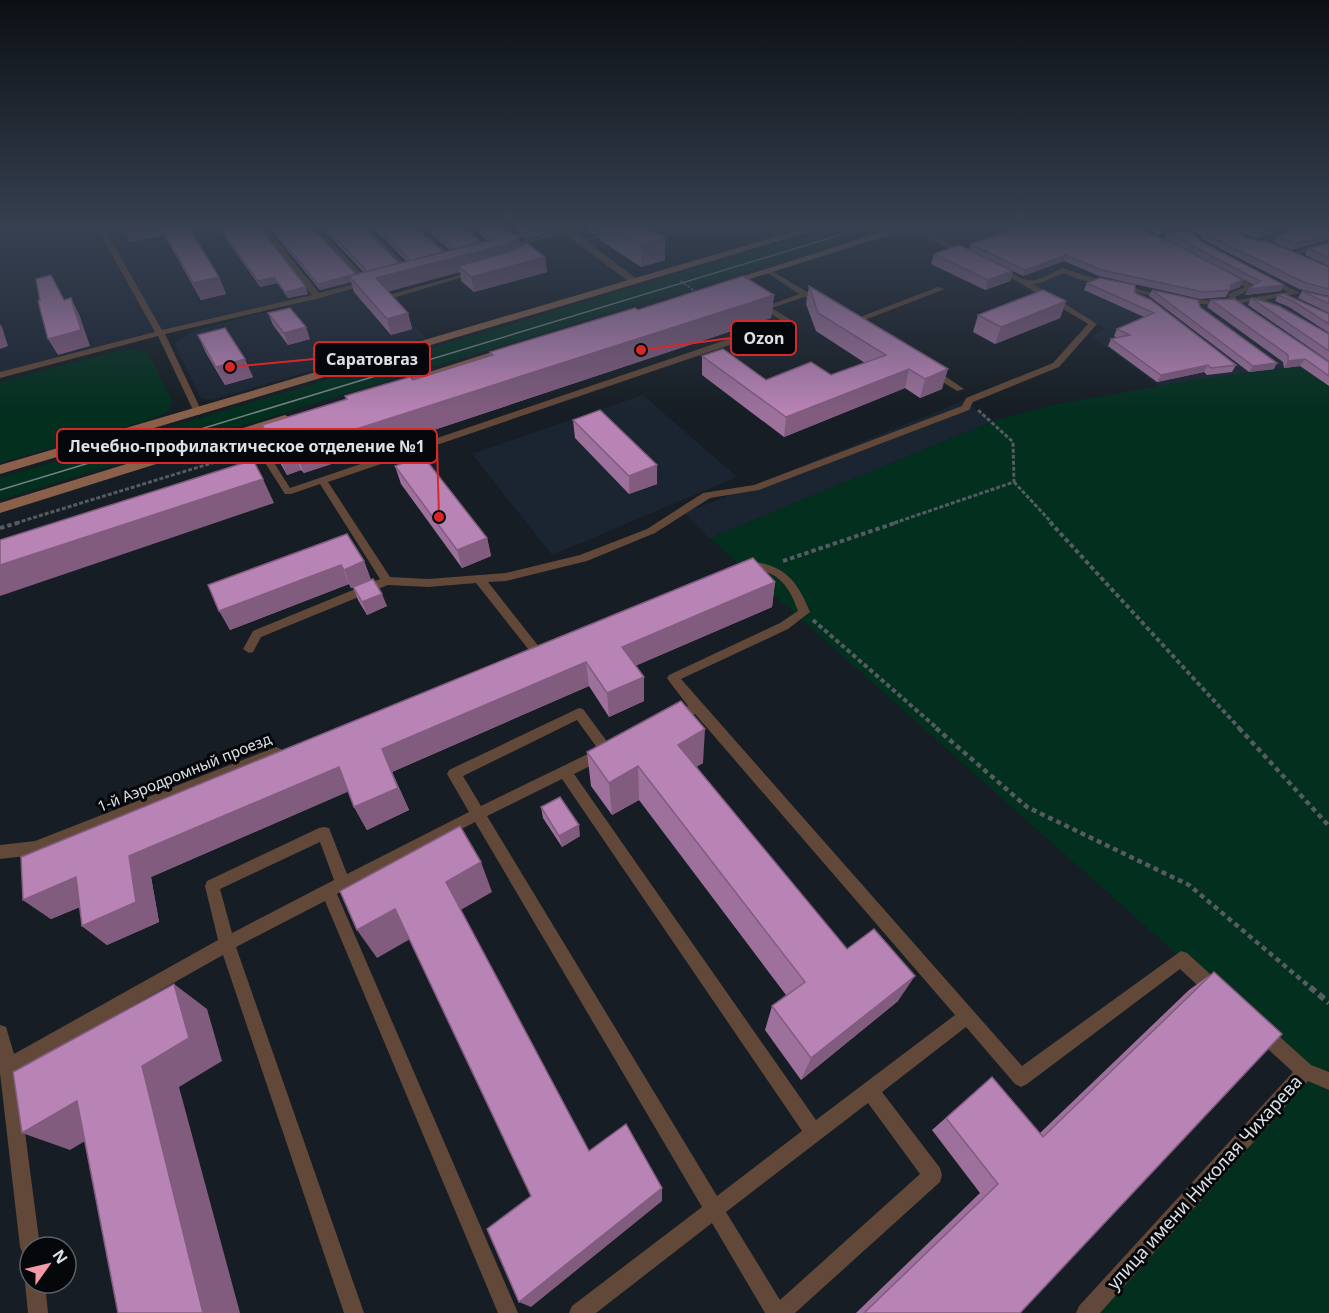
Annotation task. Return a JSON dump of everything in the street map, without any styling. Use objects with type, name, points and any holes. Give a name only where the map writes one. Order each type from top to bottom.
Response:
[{"type":"main road","points":[[0,470],[611,289]]},
{"type":"main road","points":[[700,295],[716,289]]},
{"type":"main road","points":[[376,391],[525,345]]},
{"type":"main road","points":[[0,508],[295,416]]},
{"type":"lane","points":[[135,289],[160,333],[198,412]]},
{"type":"lane","points":[[312,289],[317,296]]},
{"type":"lane","points":[[0,375],[160,333],[343,289]]},
{"type":"lane","points":[[393,295],[414,289]]},
{"type":"lane","points":[[797,289],[814,300]]},
{"type":"lane","points":[[851,322],[940,289]]},
{"type":"lane","points":[[249,649],[257,633],[387,581],[428,583],[506,577],[583,558],[651,531],[707,495],[756,488],[966,408],[969,402],[1056,365],[1093,324],[1037,289]]},
{"type":"lane","points":[[1119,289],[1152,303]]},
{"type":"lane","points":[[1138,289],[1200,303],[1234,302],[1305,293]]},
{"type":"lane","points":[[1245,309],[1234,302],[1231,296],[1246,289]]},
{"type":"lane","points":[[1289,289],[1296,293]]},
{"type":"lane","points":[[249,430],[288,492],[788,322],[766,308],[805,294]]},
{"type":"lane","points":[[1283,296],[1301,305]]},
{"type":"lane","points":[[1257,299],[1285,311]]},
{"type":"lane","points":[[1200,303],[1201,309],[1209,315]]},
{"type":"lane","points":[[842,317],[861,328]]},
{"type":"lane","points":[[920,364],[960,389]]},
{"type":"lane","points":[[321,479],[387,581]]},
{"type":"lane","points":[[739,567],[767,565],[795,587],[804,612],[784,626],[673,678],[1021,1078],[1181,959],[1225,999]]},
{"type":"lane","points":[[479,579],[535,651]]},
{"type":"lane","points":[[657,727],[697,707]]},
{"type":"lane","points":[[8,1068],[227,944],[478,814],[612,749],[579,713],[454,774],[478,814],[715,1208],[778,1313],[933,1175],[869,1090]]},
{"type":"lane","name":"1-й Аэродромный проезд","points":[[0,852],[34,848],[291,747]]},
{"type":"lane","points":[[565,772],[814,1133]]},
{"type":"lane","points":[[354,1313],[227,944],[212,886],[324,833],[336,887],[508,1313]]},
{"type":"lane","points":[[587,1310],[715,1208],[967,1016]]},
{"type":"lane","points":[[1252,1023],[1305,1071]]},
{"type":"lane","points":[[0,1033],[8,1068],[29,1235]]},
{"type":"lane","name":"улица имени Николая Чихарева","points":[[1086,1313],[1305,1071],[1329,1081]]},
{"type":"lane","points":[[36,1295],[38,1313]]},
{"type":"path","points":[[969,402],[1013,442],[1014,482],[1329,826]]},
{"type":"path","points":[[0,528],[261,448]]},
{"type":"path","points":[[767,565],[1014,482]]},
{"type":"path","points":[[804,612],[1027,807],[1189,885],[1329,1003]]},
{"type":"shaded area","points":[[0,289],[380,289],[426,338],[211,400],[201,398],[174,344],[196,330],[291,306],[288,301],[0,377]]},
{"type":"shaded area","points":[[1027,289],[1329,289],[1329,386],[1300,366],[1159,386],[1092,336],[1106,329]]},
{"type":"shaded area","points":[[643,395],[737,477],[552,555],[472,454]]},
{"type":"shaded area","points":[[963,401],[993,421],[710,538],[685,513]]},
{"type":"green space","points":[[627,289],[686,289],[0,500],[0,478]]},
{"type":"green space","points":[[136,349],[148,353],[172,400],[169,411],[145,421],[0,463],[0,382],[117,351]]},
{"type":"green space","points":[[1300,366],[1329,386],[1329,1313],[1098,1313],[1309,1072],[710,538],[993,421],[1052,405],[1199,379]]},
{"type":"building","points":[[38,289],[58,289],[64,300],[71,298],[81,330],[48,339],[38,301],[40,300]]},
{"type":"building","points":[[361,289],[386,289],[408,313],[387,319]]},
{"type":"building","points":[[702,289],[765,289],[774,295],[294,449],[291,445],[277,450],[262,425],[347,399],[345,396],[410,377],[413,380],[493,355],[490,352],[635,308],[638,310]]},
{"type":"building","points":[[810,289],[814,289],[948,369],[925,379],[909,369],[786,417],[702,356],[723,349],[766,380],[811,362],[831,375],[886,355],[818,313]]},
{"type":"building","points":[[1101,289],[1135,289],[1135,293],[1151,300],[1236,365],[1211,368],[1208,365],[1161,375],[1111,339],[1130,335],[1117,329],[1154,313]]},
{"type":"building","points":[[1190,289],[1230,289],[1230,290],[1203,292]]},
{"type":"building","points":[[1043,290],[1066,301],[1001,327],[978,315]]},
{"type":"building","points":[[1152,290],[1198,300],[1200,307],[1277,363],[1253,366]]},
{"type":"building","points":[[1302,291],[1329,297],[1329,304]]},
{"type":"building","points":[[1284,294],[1329,314],[1329,324],[1293,301],[1278,295]]},
{"type":"building","points":[[1251,298],[1279,306],[1329,334],[1329,351]]},
{"type":"building","points":[[1234,299],[1329,362],[1329,376],[1305,359],[1288,361],[1288,355],[1211,300]]},
{"type":"building","points":[[290,308],[306,327],[284,333],[268,313]]},
{"type":"building","points":[[225,328],[245,359],[216,367],[198,335]]},
{"type":"building","points":[[600,410],[657,465],[629,476],[573,420]]},
{"type":"building","points":[[423,456],[487,538],[457,550],[395,466]]},
{"type":"building","points":[[253,460],[263,479],[0,565],[0,540]]},
{"type":"building","points":[[347,534],[364,561],[344,570],[341,565],[219,611],[208,585]]},
{"type":"building","points":[[753,558],[775,582],[622,647],[644,677],[607,693],[586,662],[382,749],[398,788],[354,807],[339,767],[129,856],[136,902],[82,926],[76,877],[23,900],[21,857]]},
{"type":"building","points":[[373,579],[382,594],[362,602],[353,587]]},
{"type":"building","points":[[681,701],[705,729],[678,745],[847,949],[874,929],[915,976],[811,1058],[772,1006],[805,982],[638,766],[609,783],[587,752]]},
{"type":"building","points":[[560,797],[579,825],[559,836],[541,807]]},
{"type":"building","points":[[460,826],[481,862],[446,882],[589,1151],[626,1124],[662,1188],[519,1302],[487,1229],[531,1196],[395,909],[357,930],[340,891]]},
{"type":"building","points":[[1214,972],[1282,1034],[1020,1313],[864,1313],[998,1184],[946,1118],[992,1077],[1043,1137]]},
{"type":"building","points":[[174,984],[189,1038],[142,1066],[203,1313],[118,1313],[77,1101],[22,1133],[13,1072]]},
{"type":"tram line","points":[[0,490],[661,289]]},
{"type":"place","name":"Ozon","points":[[641,350]]},
{"type":"place","name":"Саратовгаз","points":[[230,367]]},
{"type":"place","name":"Лечебно-профилактическое отделение №1","points":[[439,517]]}]
